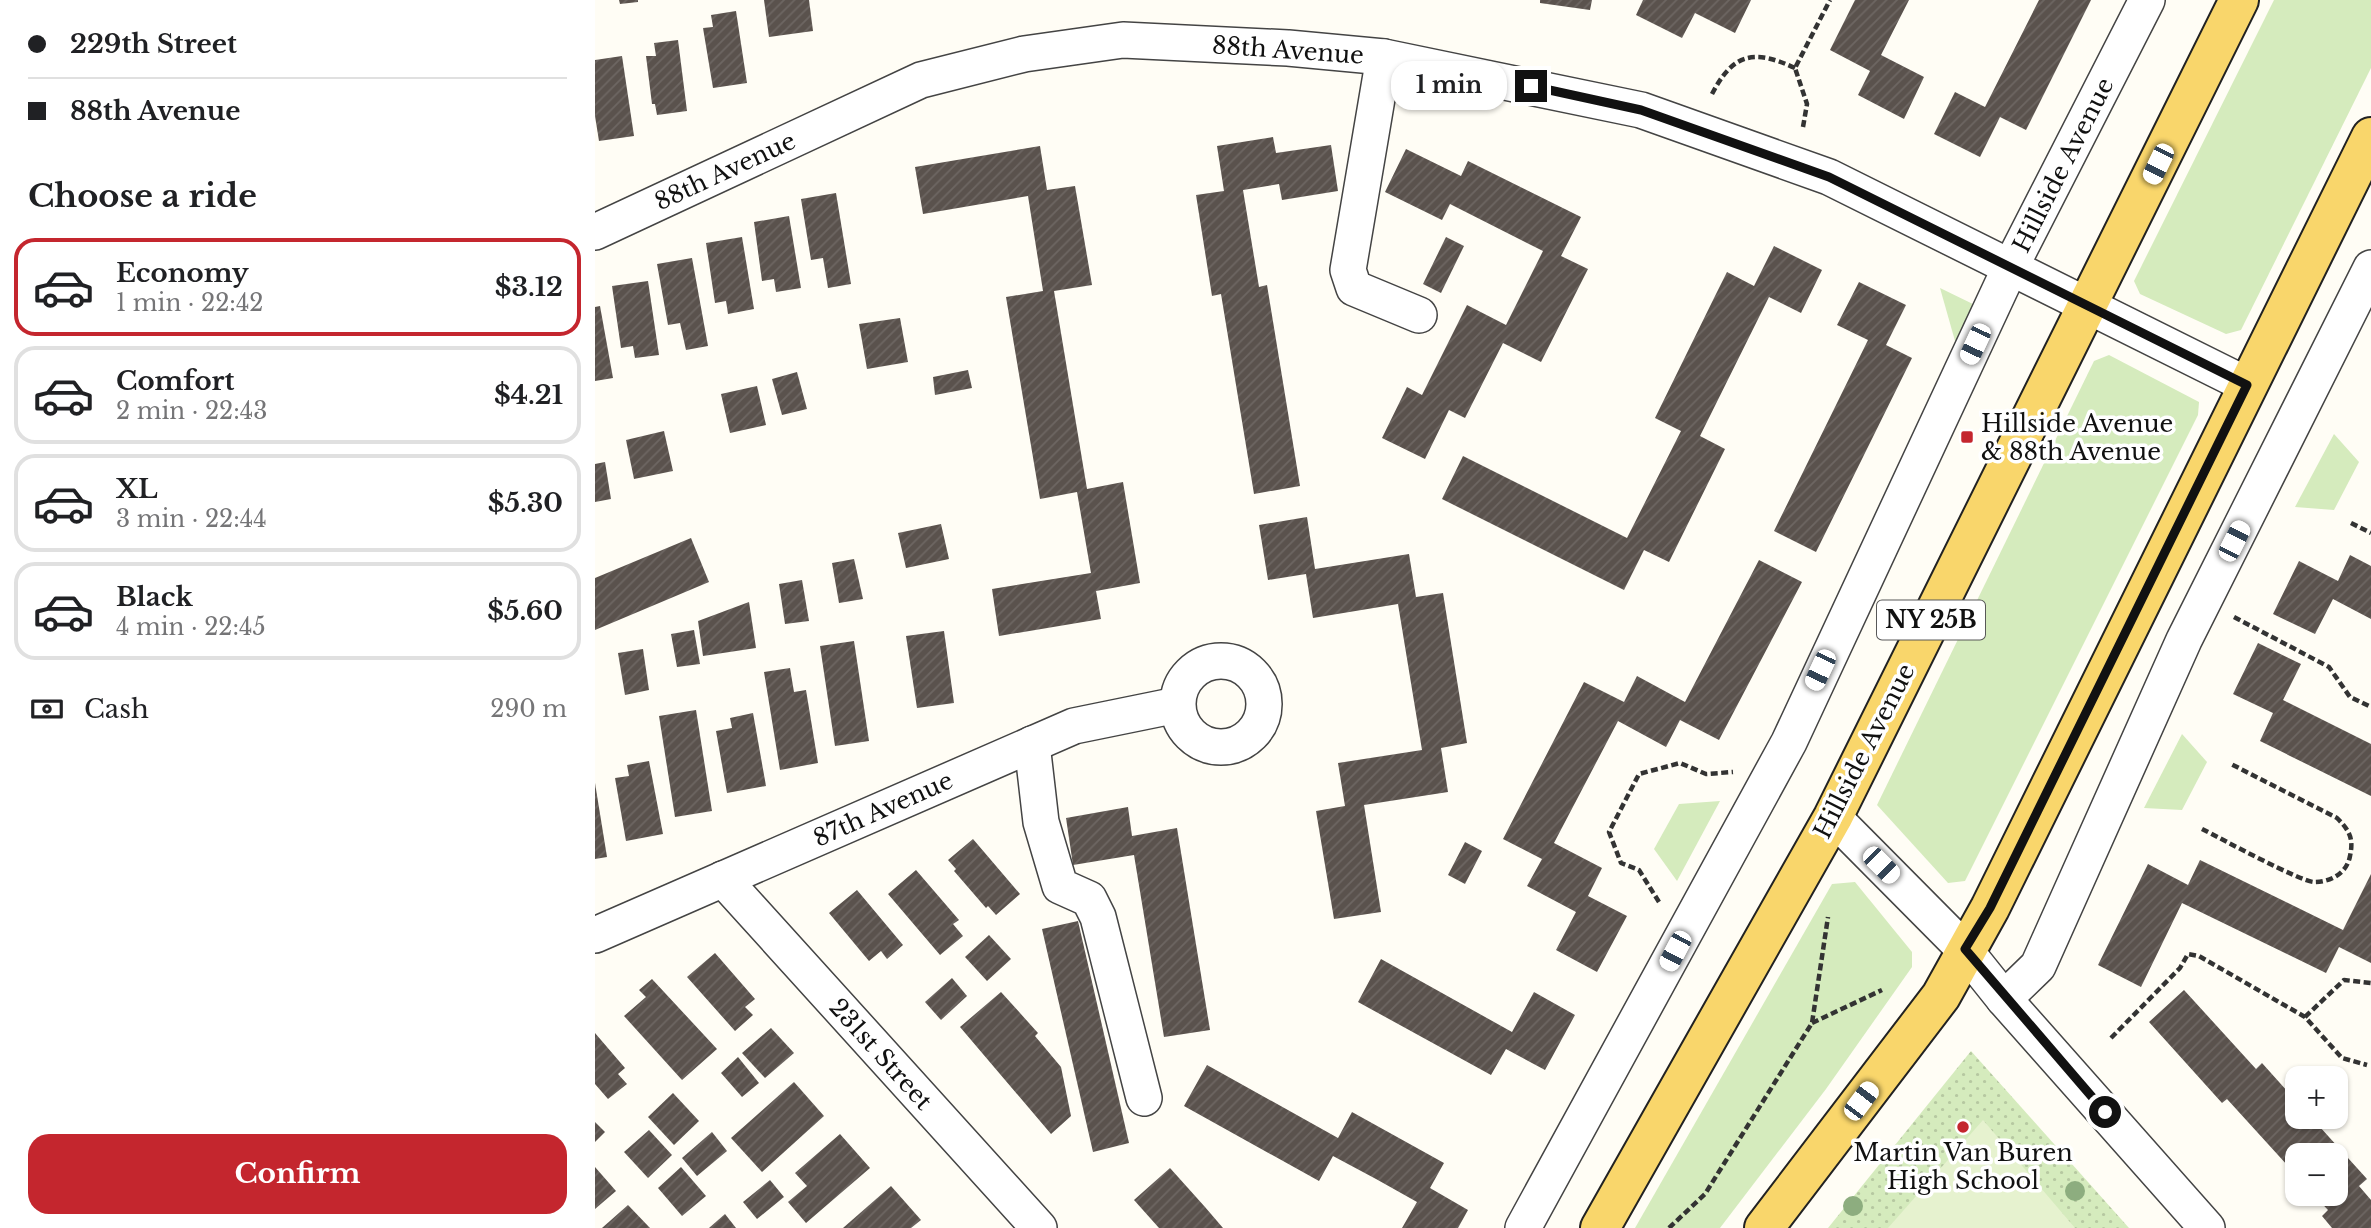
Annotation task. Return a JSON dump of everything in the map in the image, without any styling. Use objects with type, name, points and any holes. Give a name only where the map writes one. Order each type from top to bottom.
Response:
[{"type":"main road","name":"Hillside Avenue","points":[[1601,1228],[1833,817],[2239,0]]},
{"type":"main road","points":[[1764,1228],[1941,996],[1990,908],[2371,137]]},
{"type":"street","name":"Hillside Avenue","points":[[1523,1228],[1789,742],[2010,268],[2147,0]]},
{"type":"street","name":"88th Avenue","points":[[595,232],[921,80],[1024,54],[1122,40],[1288,48],[1384,57],[1641,110],[1829,177],[2247,385]]},
{"type":"street","points":[[1384,57],[1348,270],[1354,288],[1419,316]]},
{"type":"street","points":[[2004,999],[2038,966],[2184,640],[2371,268]]},
{"type":"street","name":"87th Avenue","points":[[595,935],[1074,726],[1177,705]]},
{"type":"street","points":[[1032,744],[1041,822],[1060,886],[1089,899],[1098,918],[1144,1098]]},
{"type":"street","points":[[1833,817],[1965,949],[2004,999],[2207,1228]]},
{"type":"street","name":"231st Street","points":[[723,879],[1039,1228]]},
{"type":"path","points":[[1804,127],[1807,104],[1795,68],[1830,0]]},
{"type":"path","points":[[1712,94],[1724,71],[1742,60],[1769,56],[1795,68]]},
{"type":"path","points":[[2351,523],[2371,533]]},
{"type":"path","points":[[2231,616],[2329,667],[2350,697],[2371,707]]},
{"type":"path","points":[[1663,908],[1639,870],[1621,863],[1609,832],[1639,774],[1680,763],[1706,774],[1748,771]]},
{"type":"path","points":[[2202,829],[2312,882],[2333,879],[2349,864],[2352,847],[2350,832],[2337,818],[2231,764]]},
{"type":"path","points":[[1669,1228],[1705,1194],[1812,1023],[1828,917]]},
{"type":"path","points":[[2111,1038],[2180,968],[2188,954],[2199,956],[2305,1017],[2342,1058],[2367,1065]]},
{"type":"path","points":[[2305,1017],[2344,980],[2371,984]]},
{"type":"path","points":[[1812,1023],[1882,990]]},
{"type":"green space","points":[[2274,0],[2371,0],[2371,68],[2241,330],[2226,334],[2140,294],[2134,281]]},
{"type":"green space","points":[[1940,288],[1977,306],[1957,348]]},
{"type":"green space","points":[[2109,355],[2199,402],[2198,415],[1965,881],[1948,883],[1877,805],[2094,361]]},
{"type":"green space","points":[[2334,434],[2359,462],[2334,510],[2295,507]]},
{"type":"green space","points":[[2182,734],[2207,762],[2182,810],[2144,808]]},
{"type":"green space","points":[[1720,801],[1677,881],[1654,849],[1679,804]]},
{"type":"green space","points":[[1855,882],[1912,952],[1912,967],[1826,1089],[1720,1228],[1635,1228],[1832,884]]},
{"type":"green space","name":"Martin Van Buren High School","points":[[1971,1051],[2129,1228],[1828,1228]]},
{"type":"green space","points":[[1983,1120],[2075,1228],[1888,1228]]},
{"type":"building","points":[[619,0],[638,0],[638,2],[620,4]]},
{"type":"building","points":[[764,0],[809,0],[813,31],[769,37]]},
{"type":"building","points":[[1540,0],[1592,0],[1590,10],[1540,3]]},
{"type":"building","points":[[1643,0],[1751,0],[1735,33],[1695,13],[1682,38],[1636,15]]},
{"type":"building","points":[[1855,0],[1909,0],[1881,55],[1924,77],[1904,119],[1858,95],[1870,71],[1830,50]]},
{"type":"building","points":[[2039,0],[2091,0],[2026,130],[2000,117],[1980,157],[1934,134],[1955,92],[1985,107]]},
{"type":"building","points":[[736,11],[747,83],[713,88],[703,28],[713,27],[711,15]]},
{"type":"building","points":[[678,40],[687,111],[657,115],[655,104],[652,104],[646,56],[656,56],[654,43]]},
{"type":"building","points":[[622,56],[634,136],[599,141],[595,116],[595,60]]},
{"type":"building","points":[[1273,137],[1276,153],[1331,145],[1338,191],[1282,200],[1279,184],[1243,190],[1259,287],[1267,285],[1300,486],[1254,494],[1221,294],[1212,296],[1196,195],[1224,191],[1217,146]]},
{"type":"building","points":[[1040,146],[1047,190],[1075,186],[1092,285],[1054,291],[1087,489],[1123,482],[1140,583],[1096,591],[1101,619],[999,636],[992,589],[1091,573],[1077,492],[1040,499],[1006,297],[1043,291],[1028,196],[923,214],[915,167]]},
{"type":"building","points":[[1406,149],[1461,176],[1468,161],[1581,217],[1561,256],[1588,269],[1541,362],[1503,343],[1465,418],[1449,410],[1425,459],[1382,438],[1407,387],[1422,395],[1467,305],[1506,325],[1543,251],[1450,204],[1442,220],[1385,192]]},
{"type":"building","points":[[836,193],[851,284],[828,288],[823,258],[811,260],[801,199]]},
{"type":"building","points":[[789,216],[801,288],[776,292],[774,279],[762,281],[754,222]]},
{"type":"building","points":[[742,237],[754,309],[728,314],[726,301],[715,303],[706,243]]},
{"type":"building","points":[[1446,237],[1464,246],[1441,293],[1423,284]]},
{"type":"building","points":[[1774,246],[1822,270],[1801,313],[1769,297],[1700,436],[1725,449],[1669,562],[1644,550],[1624,590],[1442,499],[1463,456],[1627,538],[1681,431],[1655,418],[1727,272],[1754,286]]},
{"type":"building","points":[[692,258],[708,346],[686,350],[680,323],[668,325],[657,264]]},
{"type":"building","points":[[648,281],[659,355],[635,358],[633,346],[621,348],[612,286]]},
{"type":"building","points":[[1859,282],[1906,305],[1886,345],[1912,358],[1816,552],[1774,531],[1868,340],[1837,325]]},
{"type":"building","points":[[600,306],[613,378],[595,381],[595,307]]},
{"type":"building","points":[[900,318],[908,362],[867,369],[859,324]]},
{"type":"building","points":[[968,370],[972,388],[935,395],[933,377]]},
{"type":"building","points":[[797,372],[807,409],[782,415],[772,379]]},
{"type":"building","points":[[757,386],[766,425],[730,433],[721,394]]},
{"type":"building","points":[[664,431],[673,471],[634,479],[626,440]]},
{"type":"building","points":[[605,462],[611,499],[595,502],[595,464]]},
{"type":"building","points":[[1307,517],[1315,569],[1409,554],[1416,597],[1443,593],[1467,743],[1441,748],[1448,792],[1364,805],[1381,912],[1334,919],[1316,811],[1345,806],[1338,763],[1422,750],[1398,604],[1313,618],[1306,574],[1268,580],[1259,525]]},
{"type":"building","points":[[941,524],[949,559],[906,568],[898,533]]},
{"type":"building","points":[[691,538],[709,582],[595,630],[595,578]]},
{"type":"building","points":[[2350,555],[2371,566],[2371,619],[2333,599],[2315,634],[2273,614],[2299,561],[2338,581]]},
{"type":"building","points":[[854,559],[863,599],[839,603],[832,563]]},
{"type":"building","points":[[1759,560],[1802,582],[1719,740],[1680,720],[1666,747],[1618,721],[1554,843],[1602,868],[1588,896],[1627,916],[1597,972],[1556,950],[1576,912],[1527,886],[1542,859],[1503,839],[1584,682],[1624,702],[1637,676],[1685,702]]},
{"type":"building","points":[[802,580],[809,621],[785,624],[779,584]]},
{"type":"building","points":[[749,602],[756,648],[703,656],[698,621]]},
{"type":"building","points":[[694,630],[700,664],[677,667],[671,634]]},
{"type":"building","points":[[944,631],[954,703],[917,708],[906,636]]},
{"type":"building","points":[[854,641],[869,741],[835,746],[820,646]]},
{"type":"building","points":[[2258,643],[2301,664],[2283,700],[2371,744],[2371,796],[2260,741],[2273,713],[2233,694]]},
{"type":"building","points":[[643,649],[649,690],[625,695],[618,653]]},
{"type":"building","points":[[790,668],[794,692],[806,690],[818,763],[780,770],[764,672]]},
{"type":"building","points":[[696,710],[712,811],[675,817],[659,716]]},
{"type":"building","points":[[753,713],[766,786],[727,793],[716,731],[732,728],[730,718]]},
{"type":"building","points":[[649,761],[663,834],[626,841],[615,778],[629,776],[627,765]]},
{"type":"building","points":[[595,783],[607,857],[595,859]]},
{"type":"building","points":[[1128,807],[1132,836],[1177,828],[1210,1030],[1164,1037],[1134,855],[1073,865],[1066,818]]},
{"type":"building","points":[[973,839],[1020,894],[996,915],[988,906],[986,908],[954,871],[956,869],[948,860]]},
{"type":"building","points":[[1465,842],[1482,851],[1465,884],[1448,875]]},
{"type":"building","points":[[2200,860],[2343,930],[2371,874],[2371,963],[2339,947],[2326,973],[2182,903],[2141,987],[2098,965],[2148,864],[2188,885]]},
{"type":"building","points":[[916,870],[959,920],[953,924],[963,936],[940,955],[888,894]]},
{"type":"building","points":[[857,890],[903,945],[887,959],[881,951],[869,961],[829,913]]},
{"type":"building","points":[[1078,921],[1129,1143],[1093,1152],[1042,929]]},
{"type":"building","points":[[989,935],[1011,959],[987,981],[965,957]]},
{"type":"building","points":[[715,953],[755,999],[745,1007],[753,1015],[735,1031],[687,977]]},
{"type":"building","points":[[1381,959],[1512,1032],[1534,992],[1575,1015],[1545,1070],[1506,1049],[1491,1075],[1358,1002]]},
{"type":"building","points":[[952,978],[967,996],[941,1020],[925,1002]]},
{"type":"building","points":[[652,979],[717,1049],[682,1080],[624,1016],[646,997],[639,990]]},
{"type":"building","points":[[2184,990],[2256,1069],[2262,1063],[2285,1089],[2285,1129],[2322,1129],[2334,1143],[2285,1143],[2285,1163],[2227,1099],[2222,1103],[2149,1022]]},
{"type":"building","points":[[1001,992],[1038,1033],[1035,1036],[1061,1067],[1071,1116],[1051,1134],[960,1027]]},
{"type":"building","points":[[771,1028],[794,1053],[765,1078],[742,1053]]},
{"type":"building","points":[[595,1033],[625,1068],[618,1074],[627,1084],[608,1099],[595,1084]]},
{"type":"building","points":[[738,1057],[759,1083],[742,1097],[721,1073]]},
{"type":"building","points":[[1207,1065],[1338,1138],[1352,1112],[1444,1163],[1430,1188],[1468,1210],[1458,1228],[1402,1228],[1417,1202],[1376,1179],[1333,1156],[1319,1181],[1184,1106]]},
{"type":"building","points":[[794,1082],[824,1116],[762,1172],[731,1138]]},
{"type":"building","points":[[673,1093],[699,1121],[674,1145],[648,1117]]},
{"type":"building","points":[[595,1122],[605,1132],[595,1142]]},
{"type":"building","points":[[649,1130],[672,1155],[648,1178],[624,1152]]},
{"type":"building","points":[[712,1132],[727,1151],[697,1176],[682,1158]]},
{"type":"building","points":[[840,1134],[870,1168],[806,1223],[788,1202],[807,1186],[795,1173]]},
{"type":"building","points":[[2348,1158],[2367,1179],[2359,1186],[2371,1200],[2371,1228],[2332,1228],[2322,1216],[2328,1210],[2324,1206],[2348,1206]]},
{"type":"building","points":[[595,1167],[616,1191],[595,1209]]},
{"type":"building","points":[[681,1167],[706,1196],[682,1216],[658,1188]]},
{"type":"building","points":[[1170,1168],[1223,1228],[1159,1228],[1134,1200]]},
{"type":"building","points":[[770,1180],[784,1197],[757,1219],[743,1202]]},
{"type":"building","points":[[891,1186],[921,1220],[911,1228],[843,1228]]},
{"type":"building","points":[[628,1205],[650,1228],[602,1228]]},
{"type":"building","points":[[725,1214],[736,1228],[709,1228]]},
{"type":"place","name":"Hillside Avenue & 88th Avenue","points":[[1967,437]]},
{"type":"place","name":"Martin Van Buren High School","points":[[1963,1127]]},
{"type":"route","points":[[1531,86],[1641,110],[1829,177],[2247,385],[1990,908],[1965,949],[2004,999],[2105,1112]]}]
